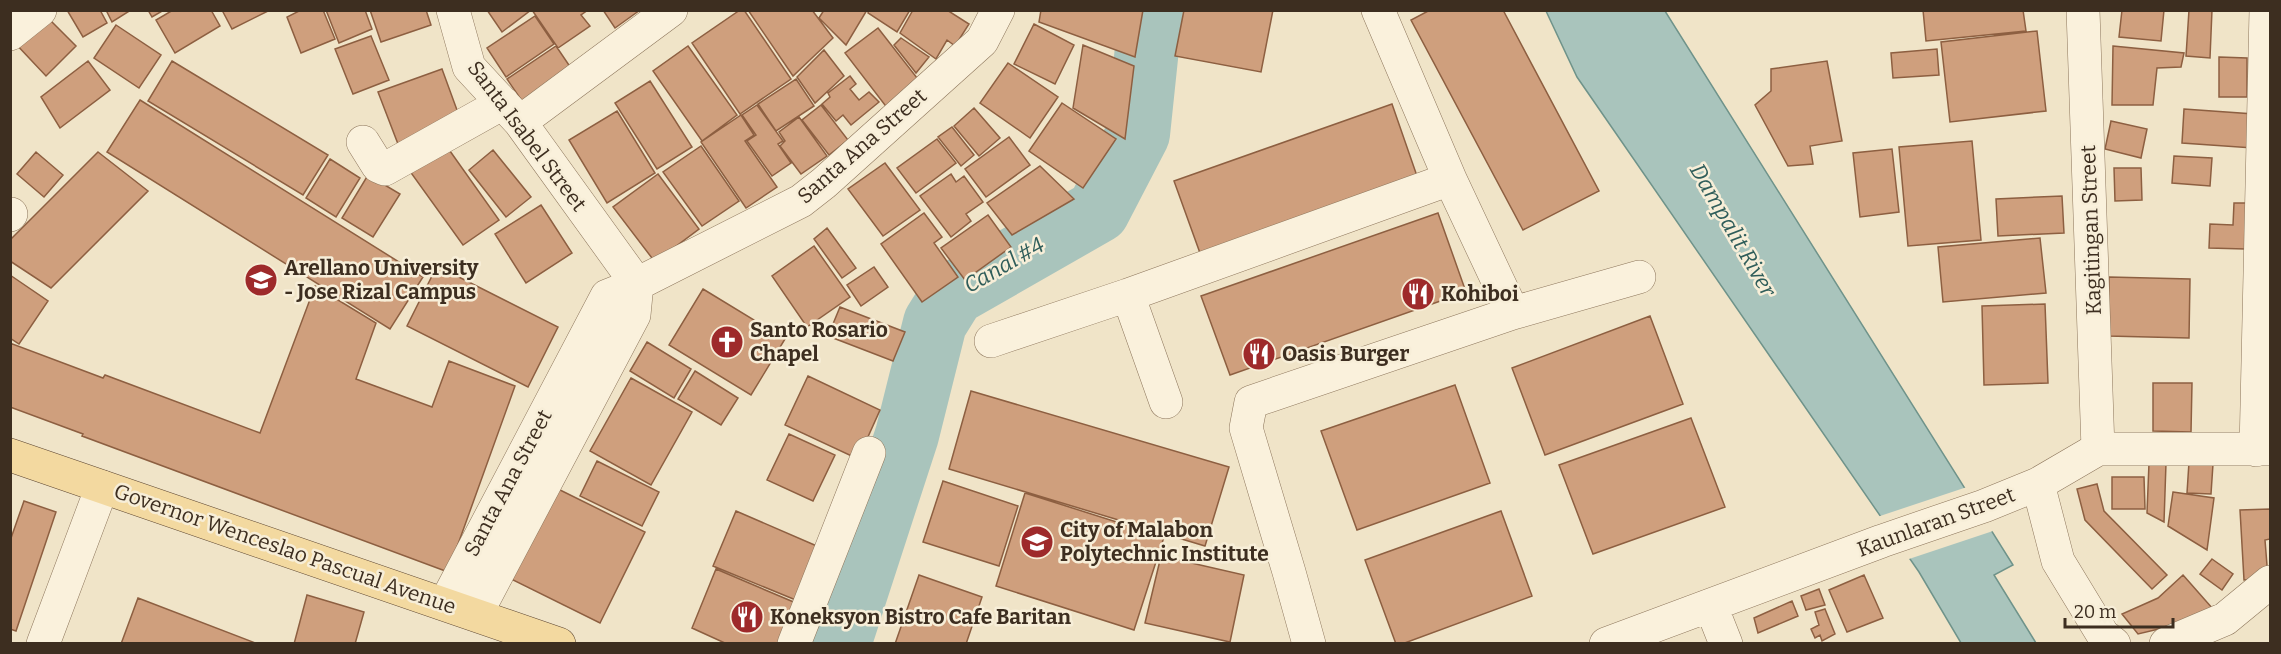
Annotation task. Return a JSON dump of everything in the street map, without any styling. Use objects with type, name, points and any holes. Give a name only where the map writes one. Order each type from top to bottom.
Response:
[{"type":"main road","name":"Governor Wenceslao Pascual Avenue","points":[[10,455],[559,644]]},
{"type":"street","points":[[10,34],[40,10]]},
{"type":"street","name":"Santa Isabel Street","points":[[453,10],[469,67],[512,112],[637,284]]},
{"type":"street","points":[[363,142],[378,166],[385,170],[512,112],[671,10]]},
{"type":"street","name":"Santa Ana Street","points":[[445,604],[607,296],[637,284],[801,201],[982,41],[998,10]]},
{"type":"street","points":[[1378,10],[1450,179],[1513,313]]},
{"type":"street","name":"Kagitingan Street","points":[[2083,10],[2098,449]]},
{"type":"street","points":[[2098,449],[2263,449],[2266,10]]},
{"type":"street","points":[[991,341],[1128,295],[1450,179]]},
{"type":"street","points":[[1309,644],[1246,428],[1251,402],[1513,313],[1639,277]]},
{"type":"street","name":"Santa Ana Street","points":[[476,614],[634,315],[637,284]]},
{"type":"street","points":[[1128,295],[1167,402]]},
{"type":"street","name":"Kaunlaran Street","points":[[1606,644],[1976,509],[2038,484],[2098,449]]},
{"type":"street","points":[[794,644],[869,453]]},
{"type":"street","points":[[2038,484],[2058,561],[2103,635],[2114,644]]},
{"type":"street","points":[[43,644],[102,487]]},
{"type":"street","points":[[2166,644],[2225,619],[2271,582]]},
{"type":"street","points":[[1711,606],[1726,644]]},
{"type":"water","name":"Dampalit River","points":[[1546,11],[1665,11],[2013,565],[1994,575],[2036,643],[1961,643],[1919,572],[1577,77]]},
{"type":"pier","points":[[1967,487],[1993,531],[1906,560],[1877,517]]},
{"type":"building","points":[[67,10],[100,10],[107,23],[83,37]]},
{"type":"building","points":[[106,10],[131,10],[112,22]]},
{"type":"building","points":[[148,10],[164,10],[152,17]]},
{"type":"building","points":[[173,10],[211,10],[220,26],[175,53],[156,20]]},
{"type":"building","points":[[222,10],[270,10],[232,29]]},
{"type":"building","points":[[301,10],[323,10],[335,39],[301,53],[287,17]]},
{"type":"building","points":[[326,10],[365,10],[372,29],[339,43]]},
{"type":"building","points":[[370,10],[426,10],[431,25],[381,42]]},
{"type":"building","points":[[487,10],[531,10],[502,32]]},
{"type":"building","points":[[532,10],[588,10],[581,15],[590,26],[558,48]]},
{"type":"building","points":[[603,10],[640,10],[615,28]]},
{"type":"building","points":[[740,10],[744,10],[791,79],[740,114],[692,43]]},
{"type":"building","points":[[748,10],[812,10],[833,38],[793,76]]},
{"type":"building","points":[[824,10],[867,10],[846,45],[819,18]]},
{"type":"building","points":[[869,10],[910,10],[897,32],[868,13]]},
{"type":"building","points":[[913,10],[947,10],[969,24],[955,46],[947,40],[936,59],[900,33]]},
{"type":"building","points":[[1041,10],[1143,10],[1135,57],[1039,22]]},
{"type":"building","points":[[1184,10],[1273,10],[1261,72],[1175,56]]},
{"type":"building","points":[[1430,10],[1503,10],[1599,191],[1523,230],[1411,20]]},
{"type":"building","points":[[1923,10],[2023,10],[2026,31],[1926,41]]},
{"type":"building","points":[[2122,10],[2164,10],[2161,41],[2119,37]]},
{"type":"building","points":[[2189,10],[2212,10],[2210,58],[2186,56]]},
{"type":"building","points":[[535,16],[554,44],[506,77],[487,48]]},
{"type":"building","points":[[47,17],[76,46],[46,76],[15,43]]},
{"type":"building","points":[[1034,24],[1074,45],[1055,84],[1014,64]]},
{"type":"building","points":[[116,25],[161,55],[139,88],[94,58]]},
{"type":"building","points":[[878,28],[921,83],[888,109],[845,53]]},
{"type":"building","points":[[2037,31],[2046,111],[1950,122],[1941,42]]},
{"type":"building","points":[[371,36],[389,80],[353,94],[335,49]]},
{"type":"building","points":[[901,38],[929,57],[916,73],[894,45]]},
{"type":"building","points":[[1083,45],[1134,66],[1125,139],[1073,108]]},
{"type":"building","points":[[556,46],[573,71],[524,104],[507,79]]},
{"type":"building","points":[[688,46],[737,115],[702,141],[653,71]]},
{"type":"building","points":[[2113,46],[2184,53],[2181,67],[2157,68],[2153,105],[2112,105]]},
{"type":"building","points":[[1937,49],[1939,75],[1893,78],[1891,53]]},
{"type":"building","points":[[824,50],[844,76],[815,103],[797,77]]},
{"type":"building","points":[[2219,57],[2247,58],[2247,97],[2219,97]]},
{"type":"building","points":[[88,61],[110,90],[60,128],[41,97]]},
{"type":"building","points":[[172,61],[328,155],[303,195],[148,101]]},
{"type":"building","points":[[1827,61],[1842,141],[1810,146],[1813,164],[1788,166],[1755,105],[1771,91],[1771,69]]},
{"type":"building","points":[[1008,63],[1058,97],[1030,138],[980,103]]},
{"type":"building","points":[[442,69],[461,121],[398,144],[378,92]]},
{"type":"building","points":[[850,76],[856,84],[850,89],[859,100],[869,92],[879,102],[851,125],[843,115],[836,121],[822,104],[830,97],[828,93]]},
{"type":"building","points":[[796,79],[814,106],[776,131],[758,104]]},
{"type":"building","points":[[650,81],[692,147],[657,169],[615,103]]},
{"type":"building","points":[[140,100],[423,277],[390,329],[107,152]]},
{"type":"building","points":[[1062,103],[1116,139],[1083,188],[1029,151]]},
{"type":"building","points":[[1392,104],[1417,176],[1200,253],[1174,181]]},
{"type":"building","points":[[757,105],[783,141],[778,144],[791,163],[772,176],[747,141],[756,135],[742,115]]},
{"type":"building","points":[[821,105],[848,140],[829,155],[802,120]]},
{"type":"building","points":[[974,108],[1000,138],[979,156],[954,126]]},
{"type":"building","points":[[2184,109],[2254,114],[2253,148],[2182,143]]},
{"type":"building","points":[[617,111],[655,173],[607,203],[569,140]]},
{"type":"building","points":[[741,115],[754,135],[745,141],[777,187],[746,208],[701,142]]},
{"type":"building","points":[[799,117],[827,156],[801,174],[780,146],[785,141],[779,132]]},
{"type":"building","points":[[2111,121],[2147,129],[2141,158],[2105,149]]},
{"type":"building","points":[[952,127],[974,155],[961,166],[938,137]]},
{"type":"building","points":[[1009,137],[1030,165],[986,197],[965,169]]},
{"type":"building","points":[[937,139],[956,163],[916,193],[897,168]]},
{"type":"building","points":[[1972,141],[1981,240],[1908,246],[1899,147]]},
{"type":"building","points":[[445,144],[499,220],[463,245],[409,170]]},
{"type":"building","points":[[701,146],[739,201],[702,226],[663,172]]},
{"type":"building","points":[[1892,149],[1899,212],[1860,217],[1853,153]]},
{"type":"building","points":[[493,150],[531,197],[506,217],[469,170]]},
{"type":"building","points":[[36,152],[63,175],[44,197],[17,174]]},
{"type":"building","points":[[98,152],[148,191],[51,288],[10,261],[10,240]]},
{"type":"building","points":[[2174,156],[2212,158],[2210,186],[2172,183]]},
{"type":"building","points":[[330,159],[360,178],[336,217],[306,198]]},
{"type":"building","points":[[885,163],[920,210],[883,236],[848,189]]},
{"type":"building","points":[[1040,166],[1074,199],[1012,235],[987,203]]},
{"type":"building","points":[[2114,168],[2141,168],[2142,200],[2115,201]]},
{"type":"building","points":[[658,174],[699,229],[655,262],[613,207]]},
{"type":"building","points":[[951,174],[956,182],[964,176],[983,202],[966,214],[971,221],[951,237],[920,196]]},
{"type":"building","points":[[368,175],[400,194],[373,237],[342,218]]},
{"type":"building","points":[[2062,196],[2064,233],[1998,236],[1996,199]]},
{"type":"building","points":[[2234,203],[2246,203],[2245,249],[2209,248],[2210,224],[2233,225]]},
{"type":"building","points":[[541,205],[572,253],[526,283],[495,234]]},
{"type":"building","points":[[924,213],[942,237],[934,243],[958,277],[922,302],[881,244]]},
{"type":"building","points":[[1438,213],[1466,292],[1230,375],[1201,296]]},
{"type":"building","points":[[988,215],[1011,247],[965,280],[941,248]]},
{"type":"building","points":[[827,228],[856,268],[842,278],[814,239]]},
{"type":"building","points":[[2040,238],[2046,293],[1943,302],[1938,247]]},
{"type":"building","points":[[814,246],[850,297],[807,327],[772,276]]},
{"type":"building","points":[[437,266],[558,327],[528,387],[407,326]]},
{"type":"building","points":[[874,267],[888,287],[861,306],[847,285]]},
{"type":"building","points":[[10,275],[48,301],[19,344],[10,338]]},
{"type":"building","points":[[2109,277],[2190,279],[2189,338],[2108,336]]},
{"type":"building","points":[[315,286],[376,323],[356,379],[432,407],[449,361],[515,386],[448,572],[10,407],[10,343],[103,378],[105,375],[260,433]]},
{"type":"building","name":"Santo Rosario Chapel","points":[[703,289],[785,339],[751,395],[669,345]]},
{"type":"building","points":[[2045,304],[2048,383],[1984,385],[1982,306]]},
{"type":"building","points":[[840,307],[905,332],[893,361],[828,336]]},
{"type":"building","points":[[1650,316],[1683,404],[1545,455],[1512,368]]},
{"type":"building","points":[[647,342],[691,369],[674,398],[630,371]]},
{"type":"building","points":[[695,371],[738,398],[721,425],[678,399]]},
{"type":"building","points":[[808,376],[880,410],[858,459],[785,425]]},
{"type":"building","points":[[631,378],[692,412],[651,485],[590,451]]},
{"type":"building","points":[[2153,383],[2192,383],[2191,432],[2153,431]]},
{"type":"building","points":[[1455,385],[1490,483],[1357,530],[1321,431]]},
{"type":"building","points":[[971,391],[1229,467],[1205,546],[949,469]]},
{"type":"building","points":[[1691,418],[1725,507],[1593,554],[1559,465]]},
{"type":"building","points":[[789,434],[835,455],[813,501],[767,480]]},
{"type":"building","points":[[597,461],[659,492],[642,526],[580,496]]},
{"type":"building","points":[[2189,462],[2213,464],[2211,494],[2187,493]]},
{"type":"building","points":[[2149,463],[2166,463],[2164,522],[2147,513]]},
{"type":"building","points":[[2112,477],[2144,477],[2145,509],[2112,509]]},
{"type":"building","points":[[943,481],[1018,506],[999,566],[923,542]]},
{"type":"building","points":[[2097,484],[2104,511],[2167,575],[2152,589],[2085,520],[2077,489]]},
{"type":"building","points":[[556,488],[645,532],[600,623],[511,579]]},
{"type":"building","points":[[2173,492],[2214,498],[2207,550],[2168,526]]},
{"type":"building","points":[[1025,493],[1164,537],[1134,630],[996,586]]},
{"type":"building","points":[[24,501],[56,512],[16,631],[10,629],[10,541]]},
{"type":"building","points":[[2270,509],[2270,539],[2265,540],[2268,578],[2244,580],[2240,510]]},
{"type":"building","points":[[736,511],[826,550],[803,603],[713,566]]},
{"type":"building","points":[[1501,511],[1532,596],[1402,644],[1396,644],[1365,560]]},
{"type":"building","points":[[1161,556],[1244,575],[1230,642],[1145,623]]},
{"type":"building","points":[[2212,559],[2233,574],[2222,590],[2200,574]]},
{"type":"building","name":"Koneksyon Bistro Cafe Baritan","points":[[716,569],[803,606],[787,644],[727,644],[692,628]]},
{"type":"building","points":[[919,575],[982,597],[966,644],[895,644]]},
{"type":"building","points":[[1864,575],[1883,618],[1847,632],[1829,590]]},
{"type":"building","points":[[2183,575],[2213,609],[2184,623],[2138,634],[2122,614],[2158,598]]},
{"type":"building","points":[[1819,589],[1825,605],[1806,610],[1801,596]]},
{"type":"building","points":[[307,595],[364,612],[355,644],[294,644]]},
{"type":"building","points":[[138,598],[258,644],[121,644]]},
{"type":"building","points":[[1792,601],[1798,616],[1758,633],[1754,618]]},
{"type":"building","points":[[1825,609],[1835,634],[1822,641],[1820,635],[1815,638],[1811,629],[1819,625],[1815,612]]},
{"type":"waterway","name":"Canal #4","points":[[839,644],[907,435],[935,323],[953,294],[1098,211],[1138,134],[1151,10]]},
{"type":"place","name":"Arellano University - Jose Rizal Campus","points":[[261,280]]},
{"type":"place","name":"Kohiboi","points":[[1418,294]]},
{"type":"place","name":"Santo Rosario Chapel","points":[[727,342]]},
{"type":"place","name":"Oasis Burger","points":[[1259,354]]},
{"type":"place","name":"City of Malabon Polytechnic Institute","points":[[1037,542]]},
{"type":"place","name":"Koneksyon Bistro Cafe Baritan","points":[[747,617]]}]
